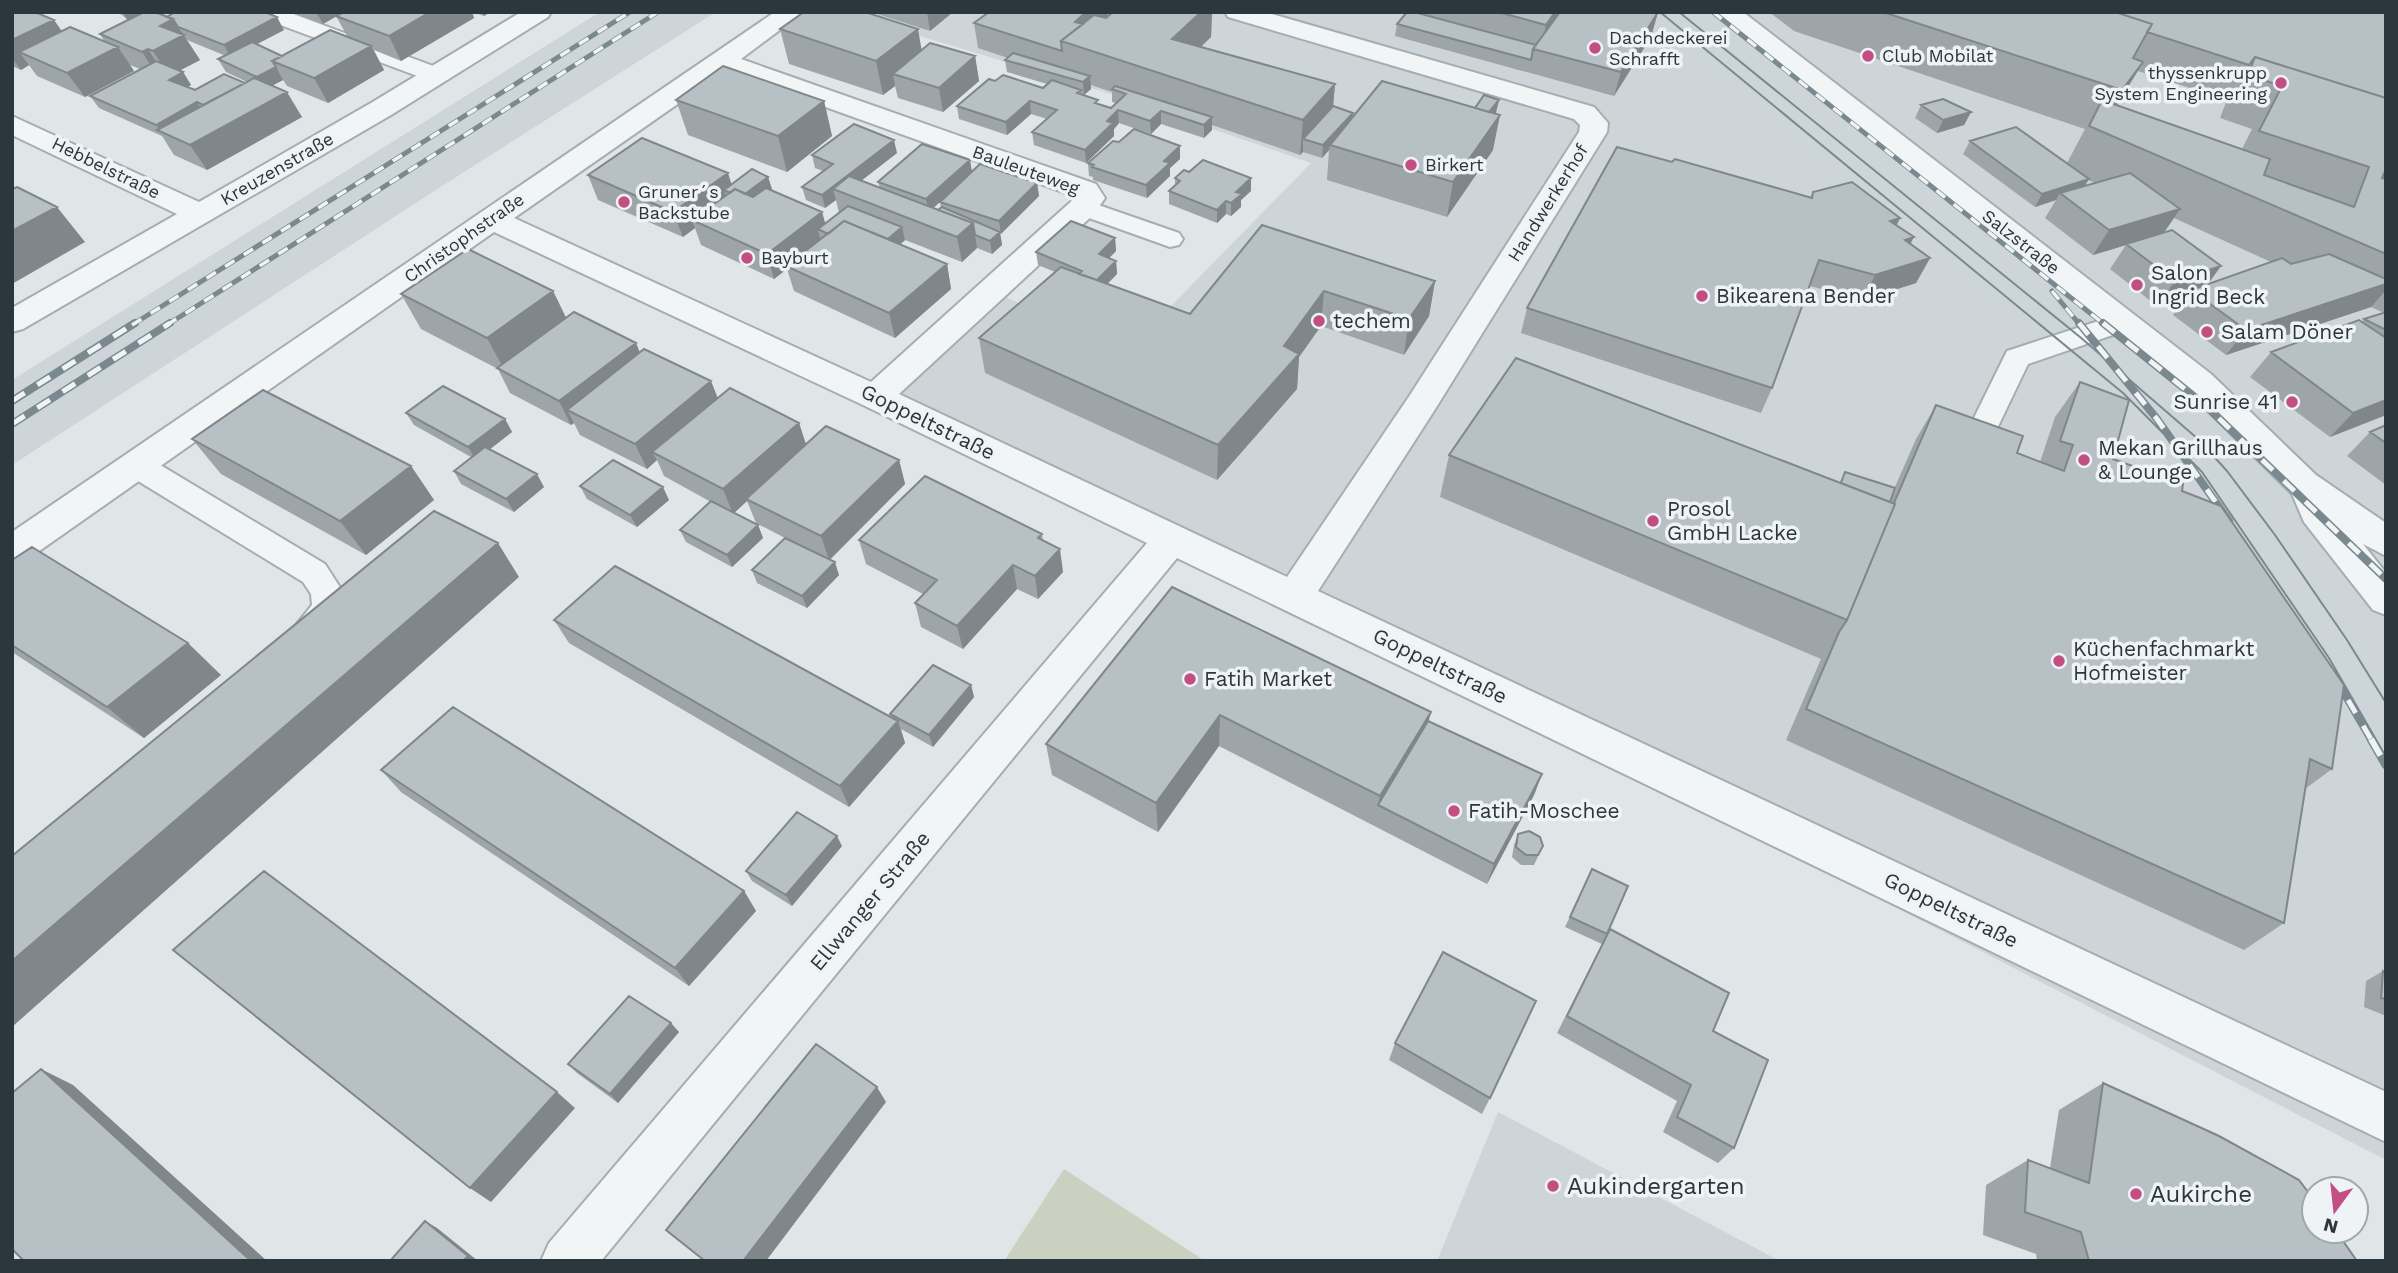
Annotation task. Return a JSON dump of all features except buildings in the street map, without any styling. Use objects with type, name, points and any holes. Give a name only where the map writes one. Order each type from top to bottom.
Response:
[{"type":"street","name":"Kreuzenstraße","points":[[12,322],[539,12]]},
{"type":"street","name":"Christophstraße","points":[[12,551],[792,12]]},
{"type":"street","name":"Handwerkerhof","points":[[1237,12],[1584,113],[1594,123],[1593,132],[1430,392],[1294,597]]},
{"type":"street","name":"Salzstraße","points":[[1727,12],[2199,382],[2304,484],[2383,539]]},
{"type":"street","name":"Bauleuteweg","points":[[722,61],[1086,190],[1090,198],[1084,208],[875,397]]},
{"type":"street","name":"Hebbelstraße","points":[[12,124],[199,213]]},
{"type":"street","name":"Goppeltstraße","points":[[491,219],[875,397],[2386,1118]]},
{"type":"street","name":"Salzstraße","points":[[2304,484],[2316,513],[2386,600]]},
{"type":"street","name":"Ellwanger Straße","points":[[567,1261],[1171,540]]},
{"type":"lane","points":[[267,12],[436,75]]},
{"type":"lane","points":[[1084,208],[1170,239]]},
{"type":"lane","points":[[1983,430],[2017,358],[2123,322]]},
{"type":"lane","points":[[136,465],[314,573],[327,592],[328,607],[301,639],[280,657]]},
{"type":"shaded area","points":[[600,12],[716,12],[12,465],[12,380]]},
{"type":"shaded area","points":[[841,12],[2386,12],[2386,1160],[897,392],[1005,297],[1129,349],[1311,163],[1111,94]]},
{"type":"shaded area","name":"Aukindergarten","points":[[1498,1112],[1780,1261],[1437,1261]]},
{"type":"green space","points":[[1064,1169],[1205,1261],[1004,1261]]},
{"type":"tram line","points":[[1660,12],[2123,393],[2202,472],[2329,658],[2386,757]]},
{"type":"tram line","points":[[1679,12],[2080,337],[2198,439],[2227,471],[2275,535],[2347,640],[2386,703]]},
{"type":"railway","points":[[132,325],[630,12]]},
{"type":"railway","points":[[167,325],[658,12]]},
{"type":"railway","points":[[1713,12],[2105,325]]},
{"type":"railway","points":[[2052,291],[2080,325]]},
{"type":"railway","points":[[12,401],[135,323]]},
{"type":"railway","points":[[12,424],[170,323]]},
{"type":"railway","points":[[2079,323],[2157,419],[2229,521]]},
{"type":"railway","points":[[2103,323],[2206,406],[2386,579]]},
{"type":"railway","points":[[2333,674],[2372,741]]},
{"type":"railway","points":[[2371,739],[2386,765]]},
{"type":"place","name":"Dachdeckerei Schrafft","points":[[1595,48]]},
{"type":"place","name":"Club Mobilat","points":[[1868,56]]},
{"type":"place","name":"thyssenkrupp System Engineering","points":[[2281,83]]},
{"type":"place","name":"Birkert","points":[[1411,165]]},
{"type":"place","name":"Gruner´s Backstube","points":[[624,202]]},
{"type":"place","name":"Bayburt","points":[[747,258]]},
{"type":"place","name":"Salon Ingrid Beck","points":[[2137,285]]},
{"type":"place","name":"Bikearena Bender","points":[[1702,296]]},
{"type":"place","name":"techem","points":[[1319,321]]},
{"type":"place","name":"Salam Döner","points":[[2207,332]]},
{"type":"place","name":"Sunrise 41","points":[[2292,402]]},
{"type":"place","name":"Mekan Grillhaus & Lounge","points":[[2084,460]]},
{"type":"place","name":"Prosol GmbH Lacke","points":[[1653,521]]},
{"type":"place","name":"Küchenfachmarkt Hofmeister","points":[[2059,661]]},
{"type":"place","name":"Fatih Market","points":[[1190,679]]},
{"type":"place","name":"Fatih-Moschee","points":[[1454,811]]},
{"type":"place","name":"Aukindergarten","points":[[1553,1186]]},
{"type":"place","name":"Aukirche","points":[[2136,1194]]}]
